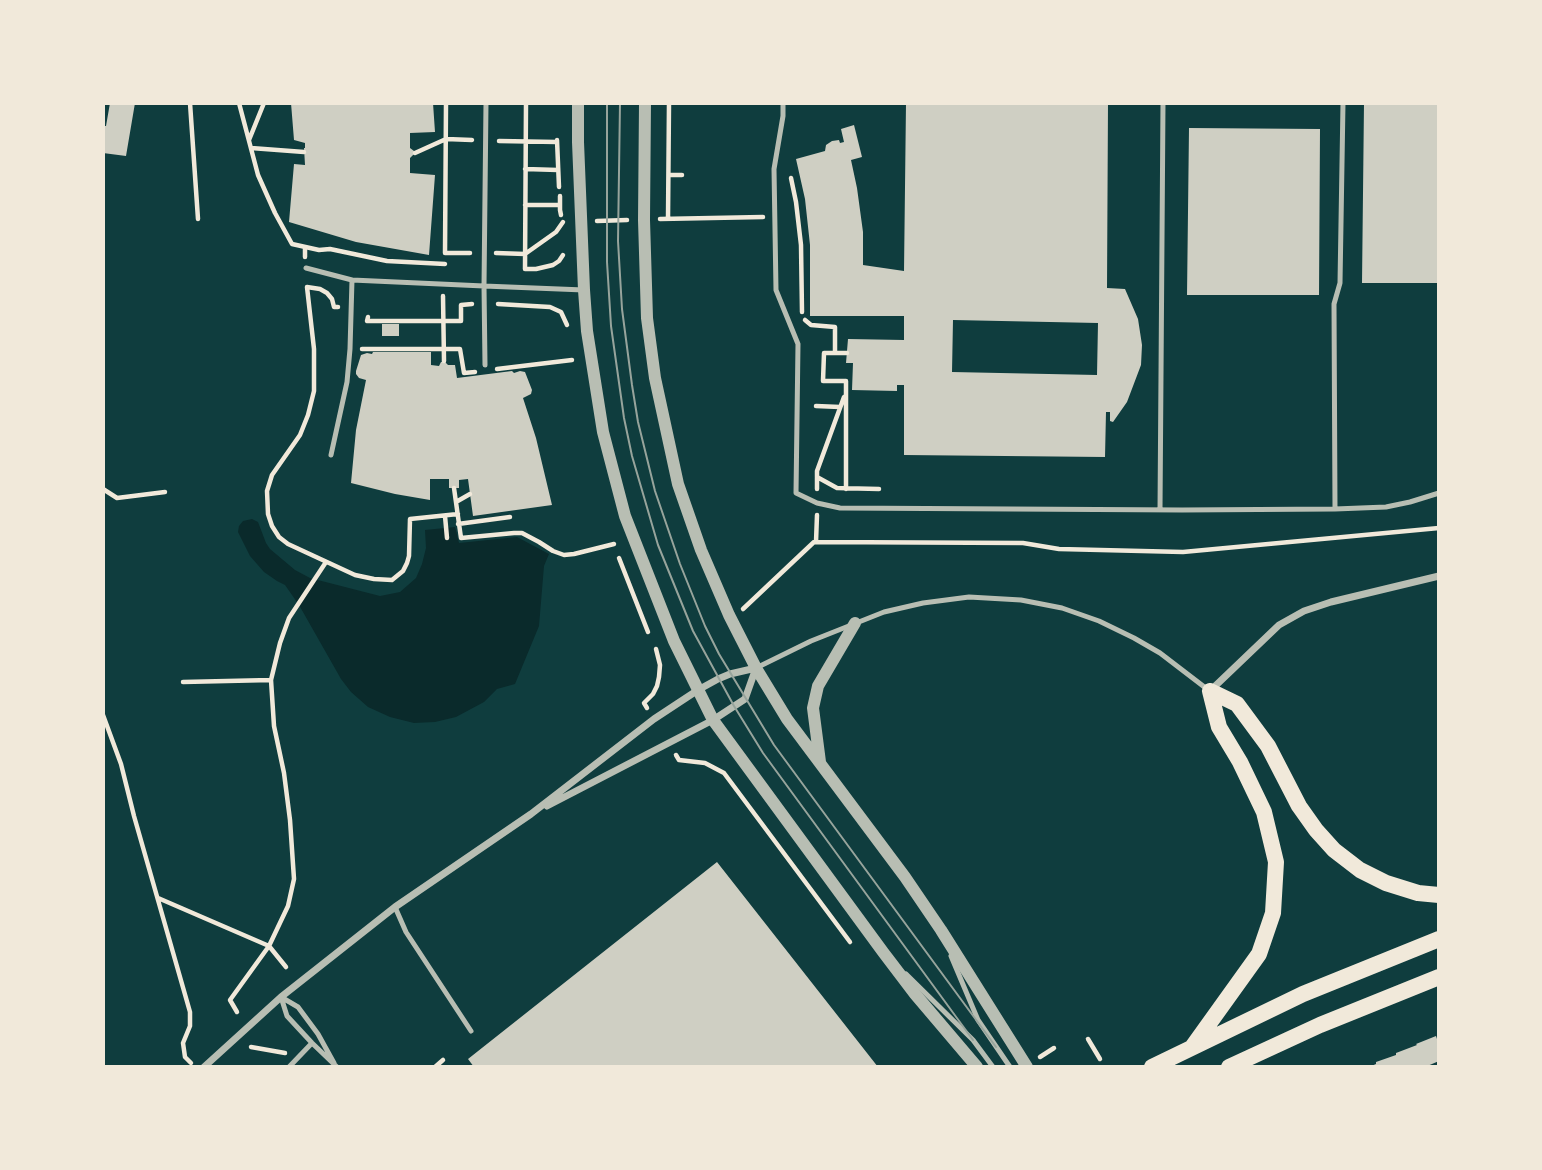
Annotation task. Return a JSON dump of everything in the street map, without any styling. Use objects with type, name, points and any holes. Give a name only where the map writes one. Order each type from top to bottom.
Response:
[{"type":"highway","points":[[1210,691],[1237,704],[1268,746],[1299,806],[1334,850],[1360,870],[1386,883],[1418,893],[1439,895]]},
{"type":"highway","points":[[1193,1046],[1259,954],[1273,913],[1276,862],[1264,811],[1219,727],[1210,691]]},
{"type":"highway","points":[[1152,1067],[1303,994],[1439,939]]},
{"type":"highway","points":[[1229,1067],[1320,1025],[1439,977]]},
{"type":"street","points":[[578,103],[587,331],[603,432],[625,516],[674,641],[713,720],[883,953],[977,1067]]},
{"type":"street","points":[[645,103],[644,219],[653,366],[678,484],[701,550],[729,615],[756,668],[787,719],[905,877],[1027,1067]]},
{"type":"street","points":[[1210,691],[1279,625],[1304,611],[1371,591],[1439,576]]},
{"type":"street","points":[[821,765],[813,708],[818,686],[855,623]]},
{"type":"street","points":[[204,1067],[281,997],[395,907],[531,814],[654,719],[718,679],[756,668]]},
{"type":"street","points":[[531,814],[713,720],[745,699],[756,668]]},
{"type":"lane","points":[[485,365],[486,103]]},
{"type":"lane","points":[[783,103],[774,169],[776,290],[798,344],[796,494],[839,508],[1160,510],[1386,507],[1439,493]]},
{"type":"lane","points":[[1160,510],[1163,103]]},
{"type":"lane","points":[[1335,509],[1334,304],[1340,283],[1343,103]]},
{"type":"lane","points":[[306,268],[352,281],[584,290]]},
{"type":"lane","points":[[331,455],[347,382],[352,281]]},
{"type":"lane","points":[[756,668],[811,641],[884,612],[923,603],[970,597],[1021,600],[1062,608],[1099,621],[1160,653],[1210,691]]},
{"type":"lane","points":[[395,907],[407,932],[471,1031]]},
{"type":"lane","points":[[941,930],[978,1020],[1010,1067]]},
{"type":"lane","points":[[883,953],[931,996],[973,1040],[993,1067]]},
{"type":"lane","points":[[281,997],[286,1016],[336,1065]]},
{"type":"lane","points":[[281,997],[298,1007],[336,1065]]},
{"type":"lane","points":[[289,1067],[312,1043]]},
{"type":"path","points":[[190,103],[198,219]]},
{"type":"path","points":[[239,103],[258,175],[292,244],[387,261],[445,264]]},
{"type":"path","points":[[248,141],[264,103]]},
{"type":"path","points":[[446,103],[448,152],[445,253],[525,254],[556,232],[564,222],[775,217]]},
{"type":"path","points":[[526,103],[525,269],[553,265],[559,261],[564,248]]},
{"type":"path","points":[[668,219],[669,103]]},
{"type":"path","points":[[415,153],[446,139],[557,142]]},
{"type":"path","points":[[778,142],[796,202],[801,245],[803,317],[811,325],[835,327],[835,353]]},
{"type":"path","points":[[251,148],[304,152]]},
{"type":"path","points":[[525,169],[558,170]]},
{"type":"path","points":[[669,175],[682,175]]},
{"type":"path","points":[[526,205],[559,205]]},
{"type":"path","points":[[564,222],[564,235]]},
{"type":"path","points":[[307,287],[327,293],[334,307],[368,307],[368,321],[461,321],[461,305],[485,304],[550,307],[561,312],[566,323]]},
{"type":"path","points":[[443,337],[443,361]]},
{"type":"path","points":[[350,349],[460,349],[464,373],[572,360]]},
{"type":"path","points":[[846,489],[846,381],[824,381],[824,353],[847,353]]},
{"type":"path","points":[[845,392],[817,477],[837,488],[879,489]]},
{"type":"path","points":[[816,406],[840,407]]},
{"type":"path","points":[[454,488],[461,538],[522,533],[564,555],[614,544]]},
{"type":"path","points":[[103,489],[117,498],[165,492]]},
{"type":"path","points":[[456,502],[470,494]]},
{"type":"path","points":[[444,516],[447,538]]},
{"type":"path","points":[[458,524],[510,517]]},
{"type":"path","points":[[740,611],[814,542],[1023,543],[1059,549],[1183,552],[1439,528]]},
{"type":"path","points":[[237,1012],[230,1000],[269,946],[288,906],[294,879],[290,820],[284,772],[274,726],[271,680],[289,618],[325,564]]},
{"type":"path","points":[[639,612],[650,637]]},
{"type":"path","points":[[644,703],[653,694],[659,677],[660,665],[656,649]]},
{"type":"path","points":[[183,682],[271,680]]},
{"type":"path","points":[[103,715],[121,764],[190,1012],[190,1026],[183,1043],[185,1057],[194,1067]]},
{"type":"path","points":[[679,760],[705,762],[724,773],[851,943]]},
{"type":"path","points":[[158,898],[269,946],[286,967]]},
{"type":"path","points":[[1088,1039],[1100,1059]]},
{"type":"path","points":[[251,1047],[300,1055]]},
{"type":"path","points":[[1038,1058],[1054,1048]]},
{"type":"path","points":[[435,1067],[443,1060]]},
{"type":"water","points":[[252,519],[258,522],[270,549],[295,570],[310,578],[380,596],[400,592],[416,578],[426,548],[425,530],[455,527],[459,543],[517,537],[549,554],[544,566],[539,626],[515,684],[497,689],[484,702],[456,717],[435,722],[414,723],[390,717],[368,707],[341,679],[285,585],[264,572],[250,556],[238,532],[243,521]]},
{"type":"building","points":[[110,103],[135,103],[126,156],[103,153],[103,126],[106,126]]},
{"type":"building","points":[[291,103],[433,103],[435,132],[410,133],[410,148],[415,153],[410,158],[410,173],[435,175],[429,255],[356,242],[289,222],[294,164],[305,165],[305,143],[294,140]]},
{"type":"building","points":[[906,103],[1108,103],[1107,288],[1125,289],[1138,319],[1142,345],[1141,365],[1127,402],[1113,422],[1110,421],[1110,412],[1106,412],[1105,457],[904,455],[904,385],[897,385],[897,391],[852,390],[853,363],[846,363],[848,339],[904,340],[904,316],[810,316],[810,245],[805,199],[796,159],[825,151],[826,145],[832,141],[844,142],[841,129],[854,125],[862,157],[851,160],[863,232],[863,265],[904,271]],"holes":[[[953,320],[1098,323],[1097,375],[952,372]]]},
{"type":"building","points":[[1364,103],[1439,103],[1439,283],[1362,283]]},
{"type":"building","points":[[1189,128],[1320,129],[1319,295],[1187,295]]},
{"type":"building","points":[[382,324],[399,324],[399,336],[382,336]]},
{"type":"building","points":[[373,352],[431,352],[431,365],[439,366],[444,361],[448,365],[455,365],[457,378],[512,371],[525,372],[532,390],[531,394],[523,398],[552,505],[473,516],[468,479],[459,480],[459,488],[449,488],[449,479],[430,479],[430,500],[351,483],[356,430],[366,380],[359,378],[356,371],[361,355]]},
{"type":"building","points":[[717,862],[878,1067],[474,1067],[468,1059]]},
{"type":"building","points":[[1436,1036],[1439,1038],[1439,1061],[1425,1067],[1369,1067],[1376,1062]]},
{"type":"tram line","points":[[607,103],[607,262],[611,326],[632,456],[658,545],[693,631],[763,753],[973,1040]]},
{"type":"tram line","points":[[620,103],[618,241],[622,309],[638,422],[655,491],[680,564],[719,654],[774,745],[996,1047]]}]
